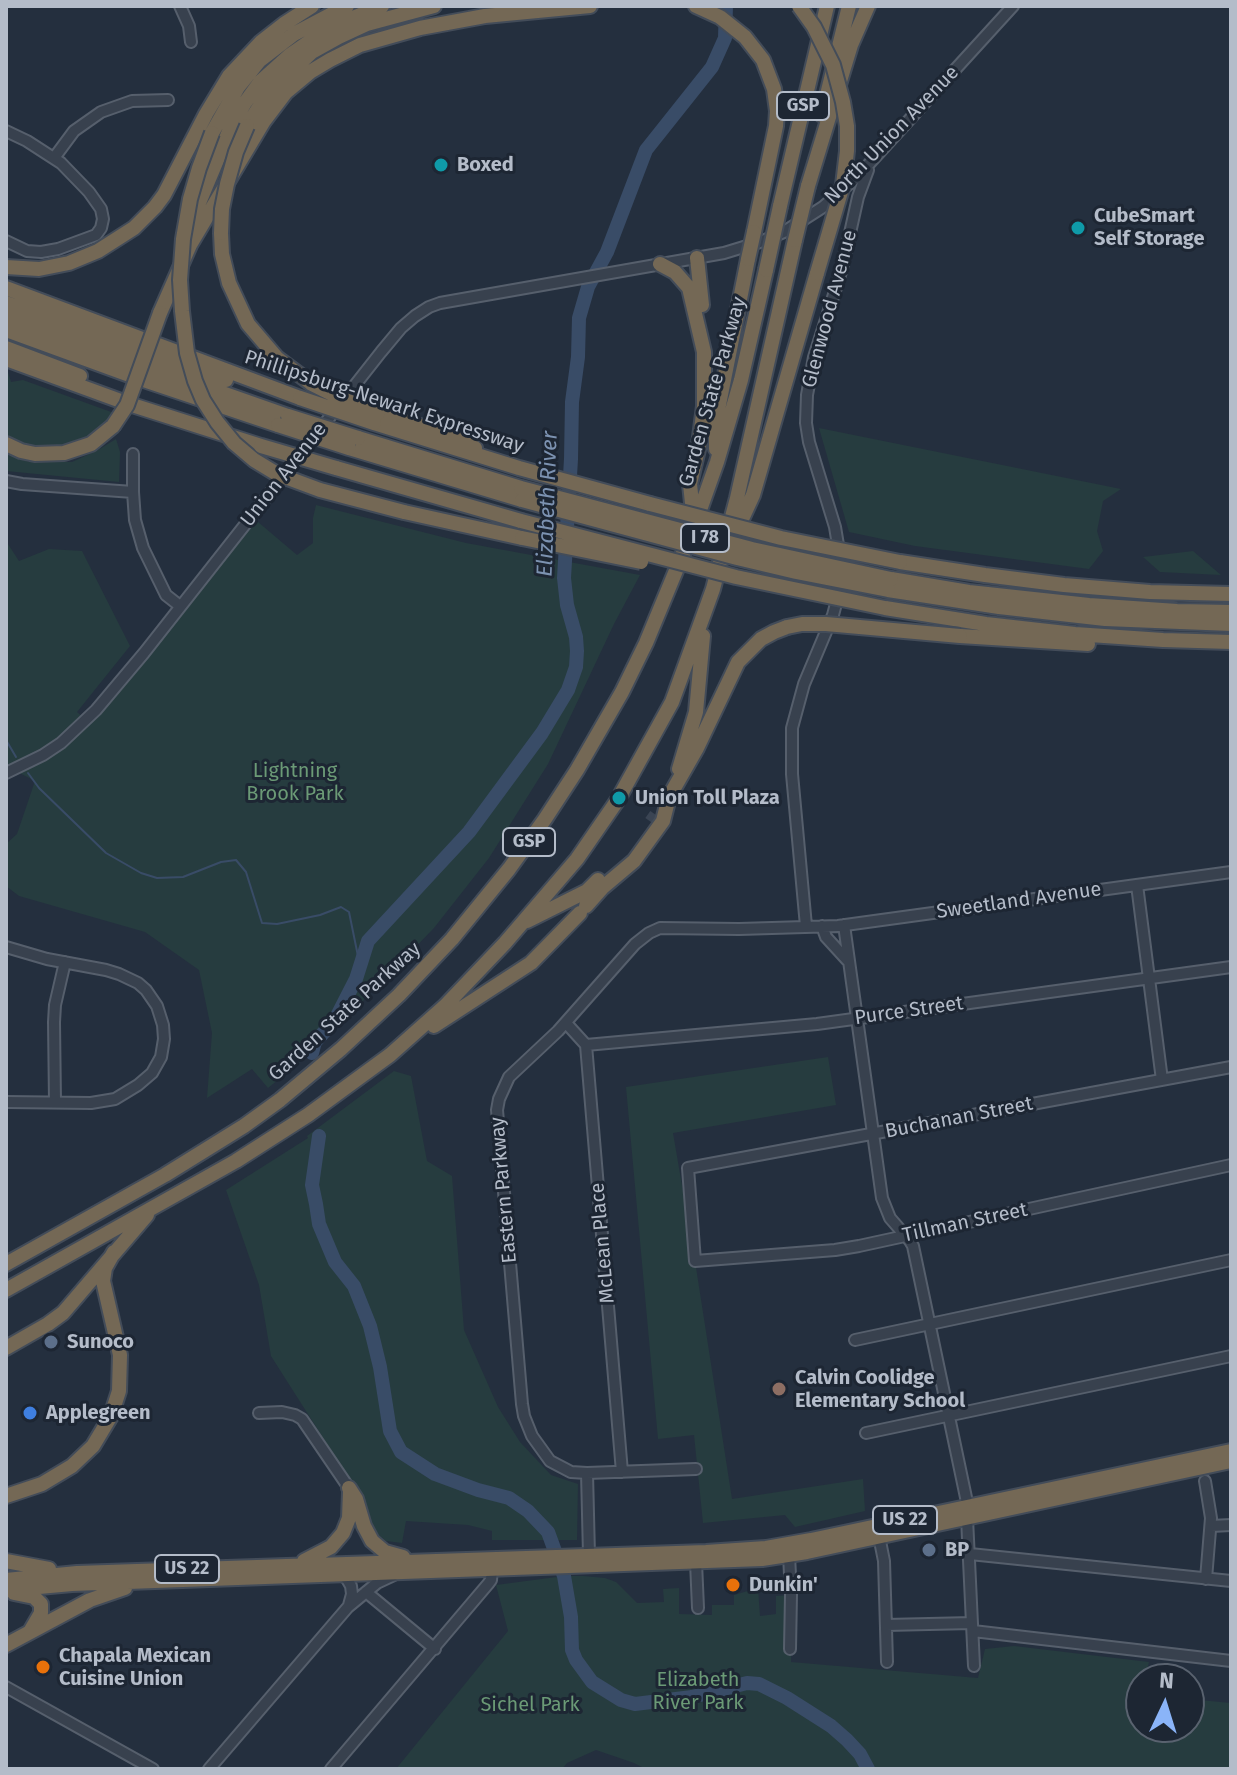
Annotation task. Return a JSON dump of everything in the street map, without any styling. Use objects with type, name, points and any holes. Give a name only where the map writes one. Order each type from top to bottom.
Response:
[{"type":"highway","points":[[6,267],[39,269],[69,263],[98,251],[134,228],[164,195],[229,76],[272,33],[312,6]]},
{"type":"highway","points":[[347,6],[294,34],[259,61],[238,87],[212,133],[199,168],[183,239],[180,280],[182,311],[187,353],[195,381],[217,422],[234,443],[254,460],[277,474],[320,490],[404,512],[646,564],[736,577]]},
{"type":"highway","points":[[160,313],[196,209],[230,129],[249,96],[274,68],[307,43],[337,25],[382,6]]},
{"type":"highway","points":[[376,418],[312,384],[277,358],[248,324],[229,283],[222,254],[222,209],[236,152],[247,126],[268,93],[293,68],[312,52],[358,28],[434,6]]},
{"type":"highway","points":[[6,444],[35,454],[64,453],[91,444],[113,426],[127,405],[160,313],[185,255],[272,108],[292,87],[323,64],[360,45],[420,28],[485,16],[590,6]]},
{"type":"highway","points":[[696,6],[726,21],[763,60],[772,82],[777,119],[716,420],[717,462]]},
{"type":"highway","points":[[721,561],[753,495],[843,185],[847,126],[843,102],[833,65],[814,27],[799,6]]},
{"type":"highway","name":"Garden State Parkway","points":[[6,1264],[165,1175],[244,1126],[341,1049],[399,995],[491,893],[577,770],[646,643],[717,462],[741,380],[827,6]]},
{"type":"highway","name":"Garden State Parkway","points":[[6,1290],[223,1169],[288,1129],[390,1055],[457,994],[523,923],[577,859],[619,798],[672,702],[705,616],[721,561],[849,6]]},
{"type":"highway","points":[[808,186],[851,45],[868,6]]},
{"type":"highway","points":[[293,68],[335,45],[386,27],[456,16],[485,16]]},
{"type":"highway","points":[[694,527],[690,484],[704,406],[703,314],[697,258]]},
{"type":"highway","points":[[660,264],[675,272],[689,288],[704,352]]},
{"type":"highway","name":"Phillipsburg-Newark Expressway","points":[[6,288],[300,398],[376,418],[519,468],[737,527],[831,549],[985,575],[1064,585],[1231,594]]},
{"type":"highway","points":[[6,303],[235,384],[300,398]]},
{"type":"highway","name":"Phillipsburg-Newark Expressway","points":[[6,317],[283,420]]},
{"type":"highway","name":"Phillipsburg-Newark Expressway","points":[[6,330],[146,382],[283,420],[522,494],[889,585],[999,607],[1105,619],[1231,624]]},
{"type":"highway","points":[[6,348],[140,397],[214,431]]},
{"type":"highway","name":"I 78","points":[[6,359],[261,446],[521,521],[736,577],[885,608],[986,624],[1120,638],[1229,642]]},
{"type":"highway","name":"Phillipsburg-Newark Expressway","points":[[889,585],[1089,605],[1231,612]]},
{"type":"highway","points":[[390,1055],[531,963],[644,848],[663,821],[696,712],[705,616]]},
{"type":"highway","points":[[523,923],[587,891],[627,854],[672,793],[738,662],[761,639],[787,627],[809,624],[1087,644],[1120,638]]},
{"type":"highway","points":[[6,1348],[63,1313],[152,1209]]},
{"type":"highway","points":[[6,1496],[42,1484],[72,1466],[93,1446],[111,1416],[119,1391],[120,1355],[103,1281],[105,1268],[114,1252]]},
{"type":"highway","name":"US 22","points":[[582,1559],[696,1562],[789,1555],[1231,1451]]},
{"type":"highway","name":"US 22","points":[[6,1580],[77,1573],[296,1565],[419,1561],[539,1562],[766,1548],[1231,1461]]},
{"type":"highway","points":[[349,1488],[372,1541],[391,1554],[419,1561]]},
{"type":"highway","points":[[296,1565],[326,1550],[340,1538],[349,1518],[349,1488]]},
{"type":"highway","points":[[6,1561],[77,1573]]},
{"type":"highway","name":"US 22","points":[[6,1591],[58,1584],[492,1570],[539,1562]]},
{"type":"highway","points":[[6,1645],[103,1594],[157,1580]]},
{"type":"highway","points":[[6,1591],[31,1596],[39,1601],[41,1613],[31,1630]]},
{"type":"street","points":[[180,6],[189,26],[191,42]]},
{"type":"street","name":"North Union Avenue","points":[[614,272],[736,250],[772,237],[804,220],[832,200],[872,162],[1013,6]]},
{"type":"street","points":[[54,158],[74,131],[101,112],[132,101],[168,100]]},
{"type":"street","points":[[6,131],[54,158],[76,177],[101,209],[103,219],[96,235],[58,249],[27,251],[6,241]]},
{"type":"street","name":"Glenwood Avenue","points":[[806,926],[792,774],[792,728],[804,684],[833,615],[840,575],[837,536],[809,442],[807,395],[811,366],[842,269],[861,188],[872,162]]},
{"type":"street","points":[[832,200],[845,208],[852,225]]},
{"type":"street","name":"Union Avenue","points":[[6,773],[61,743],[96,710],[381,352],[415,316],[440,303],[614,272]]},
{"type":"street","points":[[133,454],[135,520],[143,548],[166,595],[180,606]]},
{"type":"street","points":[[6,481],[133,492]]},
{"type":"street","name":"Sweetland Avenue","points":[[806,926],[844,925],[1231,872]]},
{"type":"street","points":[[1137,885],[1162,1080]]},
{"type":"street","points":[[844,925],[885,1210],[913,1246],[967,1512],[974,1666]]},
{"type":"street","name":"Eastern Parkway","points":[[696,1469],[571,1472],[550,1461],[532,1436],[524,1416],[497,1110],[499,1099],[509,1077],[566,1023],[635,944],[654,930],[672,927],[749,929],[806,926]]},
{"type":"street","points":[[822,926],[826,937],[845,957],[849,966]]},
{"type":"street","points":[[6,947],[119,974],[138,983],[157,1006],[164,1039],[161,1057],[152,1073],[126,1093],[104,1102],[6,1102]]},
{"type":"street","points":[[55,1102],[55,1005],[65,962]]},
{"type":"street","name":"Purce Street","points":[[586,1045],[817,1024],[1231,967]]},
{"type":"street","points":[[566,1023],[586,1045]]},
{"type":"street","name":"McLean Place","points":[[586,1045],[622,1472]]},
{"type":"street","name":"Buchanan Street","points":[[695,1261],[688,1168],[1231,1067]]},
{"type":"street","name":"Tillman Street","points":[[695,1261],[835,1250],[1231,1165]]},
{"type":"street","points":[[855,1340],[1231,1260]]},
{"type":"street","points":[[866,1433],[1231,1356]]},
{"type":"street","points":[[259,1413],[282,1412],[302,1419],[349,1488]]},
{"type":"street","points":[[582,1559],[587,1473]]},
{"type":"street","points":[[1205,1481],[1211,1526],[1206,1579]]},
{"type":"street","points":[[1211,1526],[1231,1525]]},
{"type":"street","points":[[879,1536],[883,1555],[887,1662]]},
{"type":"street","points":[[970,1554],[1231,1581]]},
{"type":"street","points":[[789,1555],[790,1649]]},
{"type":"street","points":[[696,1562],[698,1608]]},
{"type":"street","points":[[331,1769],[488,1584],[492,1570]]},
{"type":"street","points":[[209,1769],[348,1607],[382,1580],[405,1572]]},
{"type":"street","points":[[341,1574],[352,1590],[348,1607]]},
{"type":"street","points":[[366,1592],[435,1649]]},
{"type":"street","points":[[886,1625],[972,1627],[1231,1661]]},
{"type":"street","points":[[6,1687],[153,1769]]},
{"type":"green space","points":[[6,371],[11,382],[23,380],[114,413],[86,439],[58,448],[24,445],[6,437]]},
{"type":"green space","points":[[819,428],[1121,489],[1103,501],[1097,531],[1103,551],[1089,569],[915,546],[849,532]]},
{"type":"green space","points":[[116,439],[120,452],[119,482],[6,471],[6,454],[29,462],[72,462]]},
{"type":"green space","name":"Lightning Brook Park","points":[[316,505],[466,543],[640,575],[548,764],[489,858],[434,928],[316,1049],[268,1088],[252,1069],[207,1098],[212,1033],[199,970],[145,932],[19,896],[6,886],[6,844],[17,834],[35,781],[6,766],[6,541],[19,561],[49,549],[82,551],[130,646],[77,712],[86,720],[251,516],[297,555],[313,543]]},
{"type":"green space","points":[[1193,551],[1221,575],[1160,572],[1143,557]]},
{"type":"green space","points":[[828,1057],[836,1105],[673,1133],[732,1499],[863,1479],[865,1511],[795,1527],[785,1515],[703,1523],[694,1435],[658,1439],[626,1087]]},
{"type":"green space","points":[[394,1071],[411,1076],[427,1161],[452,1176],[464,1330],[498,1407],[520,1442],[551,1475],[578,1484],[577,1540],[492,1540],[492,1531],[468,1525],[406,1521],[402,1543],[386,1541],[372,1530],[360,1496],[271,1356],[259,1285],[226,1190],[308,1138]]},
{"type":"green space","name":"Elizabeth River Park","points":[[564,1576],[605,1578],[616,1582],[637,1603],[664,1602],[663,1589],[679,1588],[679,1614],[712,1615],[712,1605],[734,1605],[734,1595],[758,1588],[760,1616],[776,1614],[776,1596],[791,1595],[791,1662],[978,1678],[985,1649],[1014,1646],[1149,1662],[1125,1663],[1125,1743],[1205,1743],[1205,1701],[1231,1703],[1231,1769],[646,1769],[596,1750],[567,1763],[562,1769],[396,1769],[508,1631],[496,1585]]},
{"type":"waterway","name":"Elizabeth River","points":[[312,1053],[315,1042],[335,1020],[356,979],[368,941],[469,832],[542,733],[568,690],[576,667],[577,651],[564,578],[579,318],[588,287],[607,252],[646,150],[712,67],[725,38],[726,6]]},
{"type":"waterway","points":[[6,740],[16,757]]},
{"type":"waterway","points":[[28,773],[39,788],[106,853],[141,873],[157,878],[183,877],[221,862],[236,860],[246,872],[262,923],[277,924],[341,907],[349,912],[360,966]]},
{"type":"waterway","name":"Elizabeth River","points":[[319,1136],[312,1185],[319,1224],[335,1262],[354,1286],[370,1326],[390,1431],[401,1452],[435,1474],[509,1498],[528,1511],[548,1532],[564,1576],[571,1617],[572,1650],[592,1682],[621,1700],[635,1704],[692,1697],[747,1683],[759,1684],[831,1726],[860,1754],[868,1769]]},
{"type":"tunnel","points":[[651,822],[656,815]]},
{"type":"place","name":"Boxed","points":[[441,165]]},
{"type":"place","name":"CubeSmart Self Storage","points":[[1078,228]]},
{"type":"place","name":"Union Toll Plaza","points":[[619,798]]},
{"type":"place","name":"Sunoco","points":[[51,1342]]},
{"type":"place","name":"Calvin Coolidge Elementary School","points":[[779,1389]]},
{"type":"place","name":"Applegreen","points":[[30,1413]]},
{"type":"place","name":"BP","points":[[929,1550]]},
{"type":"place","name":"Dunkin'","points":[[733,1585]]},
{"type":"place","name":"Chapala Mexican Cuisine Union","points":[[43,1667]]},
{"type":"park label","name":"Sichel Park","points":[[530,1705]]}]
